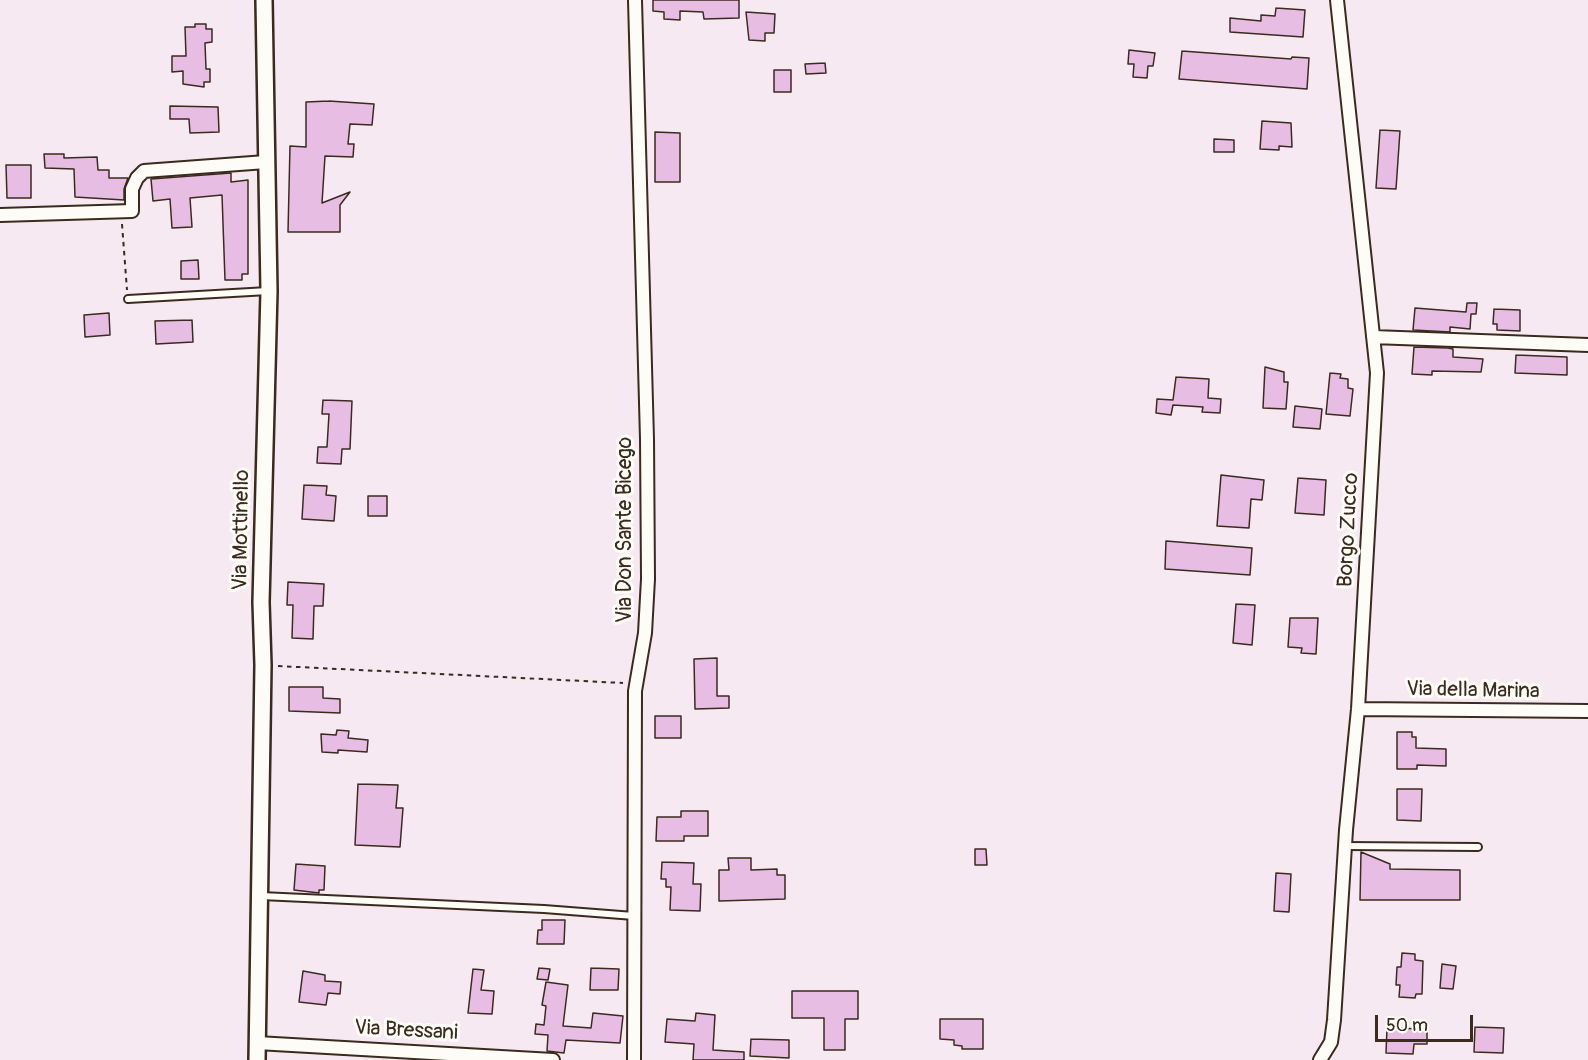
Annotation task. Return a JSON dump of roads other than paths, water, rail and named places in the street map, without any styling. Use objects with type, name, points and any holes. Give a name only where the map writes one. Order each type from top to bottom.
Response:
[{"type":"street","name":"Via Mottinello","points":[[257,1060],[262,590],[269,291],[264,0]]},
{"type":"street","name":"Via Don Sante Bicego","points":[[634,1060],[637,683],[645,633],[648,567],[647,439],[635,0]]},
{"type":"street","name":"Borgo Zucco","points":[[1320,1060],[1331,1042],[1334,1020],[1345,846],[1358,709],[1377,373],[1337,0]]},
{"type":"street","points":[[0,215],[132,211],[132,189],[137,178],[144,171],[267,162]]},
{"type":"street","points":[[1373,338],[1588,345]]},
{"type":"street","name":"Via della Marina","points":[[1358,709],[1588,711]]},
{"type":"street","name":"Via Bressani","points":[[257,1043],[553,1060]]},
{"type":"lane","points":[[128,299],[269,291]]},
{"type":"lane","points":[[1345,846],[1478,847]]},
{"type":"lane","points":[[260,896],[544,909],[634,916]]}]
